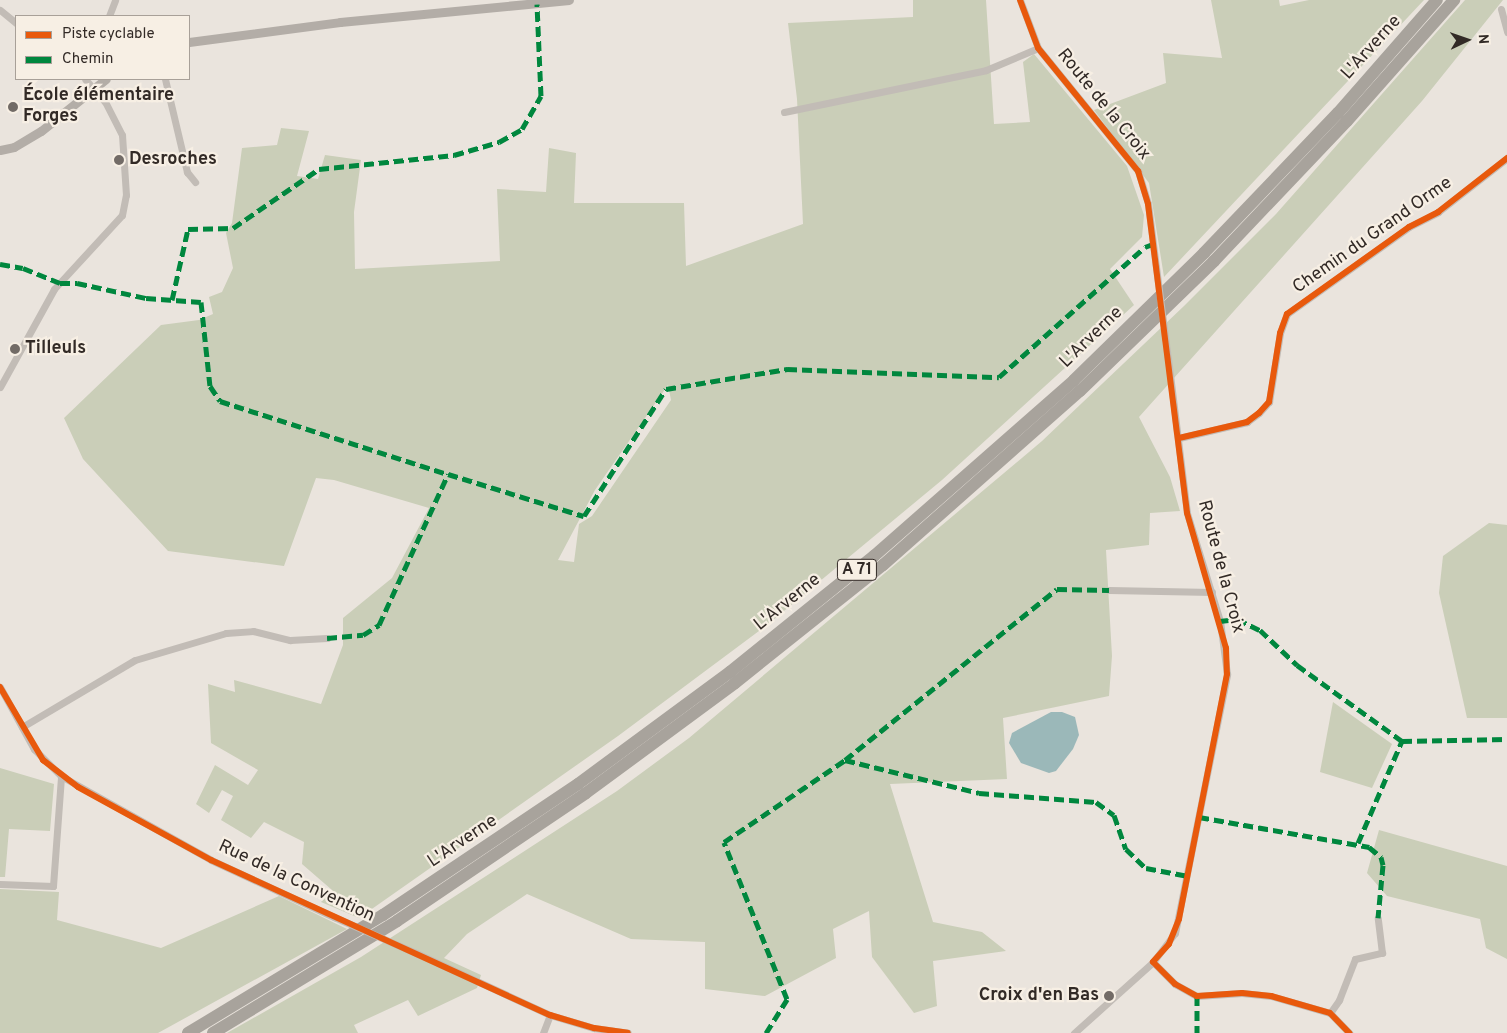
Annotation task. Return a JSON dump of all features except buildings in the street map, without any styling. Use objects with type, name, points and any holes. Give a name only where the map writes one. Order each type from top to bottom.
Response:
[{"type":"highway","name":"L'Arverne","points":[[188,1033],[350,937],[562,795],[730,672],[867,562],[1030,420],[1204,253],[1338,113],[1437,0]]},
{"type":"highway","name":"L'Arverne","points":[[213,1033],[397,921],[586,793],[736,682],[883,565],[1080,391],[1200,275],[1347,121],[1454,0]]},
{"type":"street","points":[[109,15],[115,0]]},
{"type":"street","points":[[190,42],[340,22],[569,0]]},
{"type":"street","name":"Route de la Croix","points":[[1020,0],[1038,48],[1138,171],[1148,204],[1187,513],[1212,592],[1226,648],[1227,674],[1179,919],[1169,944],[1153,962]]},
{"type":"street","points":[[1501,9],[1507,32]]},
{"type":"street","points":[[0,10],[15,23]]},
{"type":"street","points":[[784,112],[986,70],[1038,48]]},
{"type":"street","points":[[0,387],[54,289],[122,215],[126,195],[122,135],[95,88],[86,80]]},
{"type":"street","points":[[0,150],[14,146],[41,131],[105,80]]},
{"type":"street","points":[[165,80],[187,172],[195,182]]},
{"type":"street","name":"Chemin du Grand Orme","points":[[1178,438],[1247,422],[1259,413],[1268,402],[1280,333],[1287,314],[1409,227],[1438,212],[1507,158]]},
{"type":"street","points":[[1109,590],[1212,592]]},
{"type":"street","points":[[22,727],[135,660],[226,633],[253,631],[290,640],[327,638]]},
{"type":"street","name":"Rue de la Convention","points":[[0,687],[42,760],[61,776],[211,860],[550,1015],[594,1028],[628,1033]]},
{"type":"street","points":[[0,884],[53,886],[61,776]]},
{"type":"street","points":[[1330,1012],[1339,1000],[1355,959],[1382,953],[1378,918]]},
{"type":"street","points":[[1074,1033],[1153,962],[1174,984],[1197,996],[1242,993],[1271,996],[1330,1012],[1349,1033]]},
{"type":"street","points":[[543,1033],[550,1015]]},
{"type":"green space","points":[[913,0],[986,0],[994,124],[1030,122],[1023,62],[1034,54],[1127,166],[1144,215],[1142,237],[1110,269],[1134,305],[942,480],[767,625],[618,736],[359,918],[321,902],[332,890],[302,864],[304,842],[264,822],[251,838],[221,820],[233,796],[222,790],[209,813],[196,804],[215,765],[248,785],[258,770],[211,743],[208,684],[235,692],[234,680],[321,704],[343,645],[343,618],[392,578],[429,508],[334,480],[316,478],[284,566],[168,551],[83,459],[64,418],[161,325],[199,320],[213,314],[209,297],[222,292],[233,268],[226,233],[232,223],[242,148],[277,145],[281,128],[309,131],[297,176],[318,179],[325,155],[361,160],[354,212],[355,269],[500,261],[497,189],[546,192],[549,148],[576,153],[574,203],[684,203],[686,266],[803,224],[797,99],[788,23],[913,17]],"holes":[[[668,385],[671,400],[592,516],[579,524],[574,562],[558,560],[595,490]]]},
{"type":"green space","points":[[1211,0],[1279,0],[1280,6],[1309,0],[1424,0],[1164,277],[1149,183],[1094,110],[1166,83],[1163,53],[1222,58]]},
{"type":"green space","points":[[1465,0],[1503,0],[1422,101],[1139,417],[1170,477],[1180,511],[1150,513],[1149,545],[1106,550],[1112,656],[1109,696],[1003,718],[1007,779],[890,784],[933,922],[982,932],[1006,951],[933,961],[937,1006],[914,1013],[872,957],[869,911],[833,929],[836,958],[765,996],[705,989],[705,942],[631,939],[527,894],[467,934],[444,958],[481,975],[477,988],[418,1016],[408,1000],[354,1025],[358,1033],[227,1033],[361,957],[617,791],[689,738],[1042,441],[1184,306],[1276,214]]},
{"type":"green space","points":[[1489,523],[1507,525],[1507,718],[1467,718],[1439,593],[1443,556]]},
{"type":"green space","points":[[1333,702],[1392,744],[1372,788],[1320,772]]},
{"type":"green space","points":[[0,768],[54,784],[50,831],[9,829],[5,877],[0,877]]},
{"type":"green space","points":[[1379,830],[1507,866],[1507,959],[1486,948],[1480,919],[1387,896],[1367,873]]},
{"type":"green space","points":[[0,889],[59,892],[57,920],[161,948],[279,896],[347,929],[158,1033],[0,1033]]},
{"type":"water","points":[[1051,712],[1062,712],[1075,717],[1079,735],[1073,749],[1056,771],[1049,773],[1021,763],[1009,743],[1012,733]]},
{"type":"marked path","points":[[172,300],[188,229],[233,228],[319,169],[454,155],[499,142],[522,129],[541,96],[537,4]]},
{"type":"marked path","points":[[327,638],[363,635],[379,625],[448,474],[584,516],[666,389],[787,369],[999,377],[1145,247],[1153,244]]},
{"type":"marked path","points":[[0,264],[23,268],[60,283],[77,283],[146,298],[201,302],[210,386],[220,401],[448,474]]},
{"type":"marked path","points":[[766,1033],[787,999],[724,842],[845,760],[1057,589],[1109,590]]},
{"type":"marked path","points":[[1220,621],[1237,619],[1260,630],[1297,665],[1402,741],[1507,739]]},
{"type":"marked path","points":[[1358,843],[1402,741]]},
{"type":"marked path","points":[[845,760],[979,793],[1096,802],[1114,815],[1126,849],[1146,868],[1188,876]]},
{"type":"marked path","points":[[1199,817],[1369,847],[1381,857],[1383,865],[1378,918]]},
{"type":"marked path","points":[[1197,996],[1197,1033]]},
{"type":"cycle path","points":[[1020,0],[1038,48],[1138,171],[1148,204],[1187,513],[1226,648],[1227,674],[1179,919],[1169,944],[1153,962],[1175,984],[1197,996],[1242,993],[1271,996],[1330,1013],[1349,1033]]},
{"type":"cycle path","points":[[1179,438],[1247,422],[1259,413],[1269,402],[1280,333],[1287,314],[1409,227],[1438,212],[1507,158]]},
{"type":"cycle path","points":[[0,687],[43,760],[78,787],[211,860],[550,1015],[594,1028],[628,1033]]},
{"type":"place","name":"École élémentaire Forges","points":[[13,107]]},
{"type":"place","name":"Desroches","points":[[119,160]]},
{"type":"place","name":"Tilleuls","points":[[15,349]]},
{"type":"place","name":"Croix d'en Bas","points":[[1109,996]]}]
